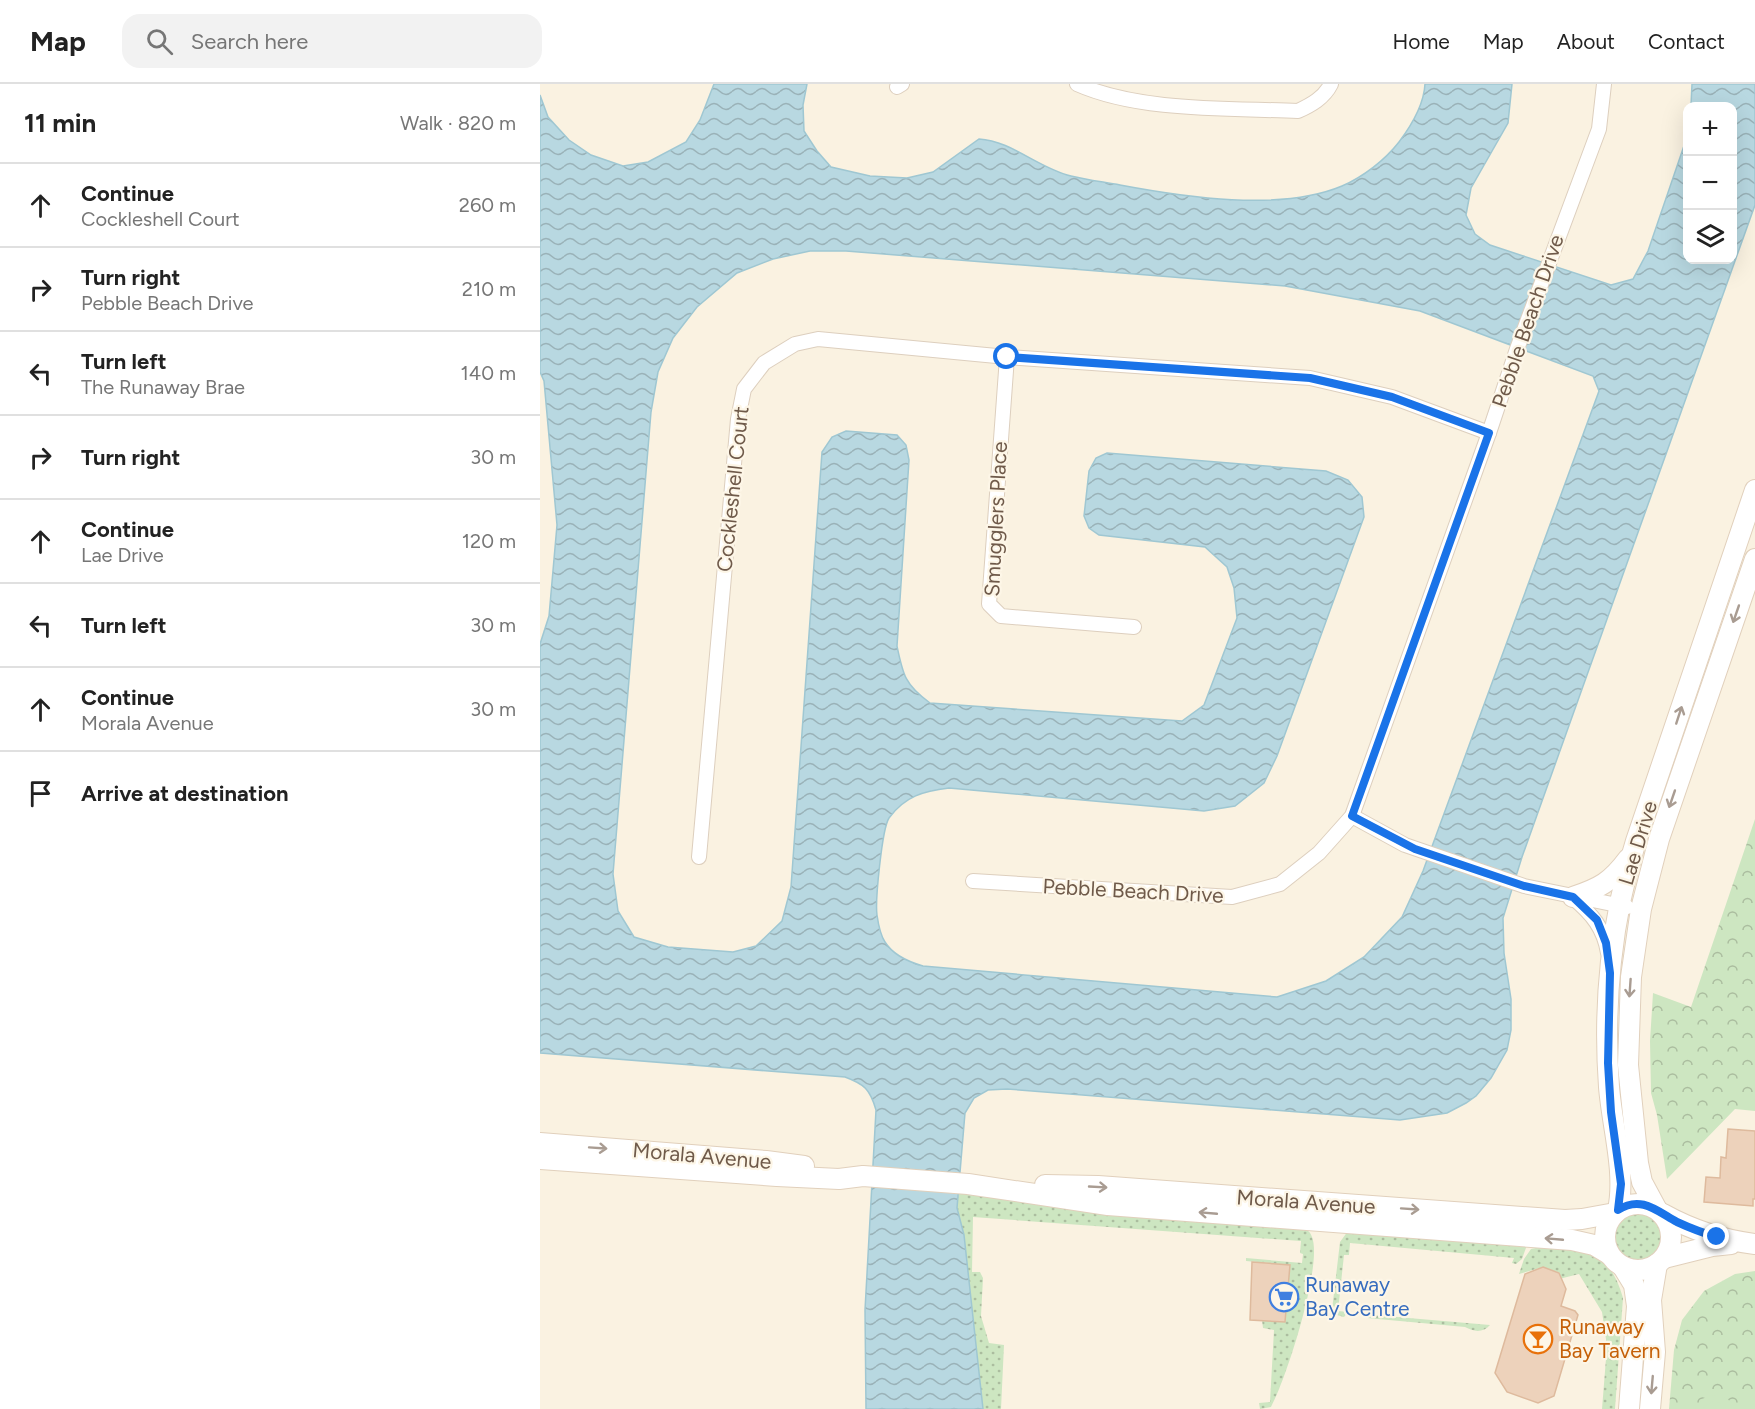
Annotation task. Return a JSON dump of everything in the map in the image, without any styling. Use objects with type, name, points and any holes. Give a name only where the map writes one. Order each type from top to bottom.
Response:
[{"type":"main road","name":"Lae Drive","points":[[1616,1212],[1621,1184],[1611,1112],[1608,1063],[1610,973],[1620,906],[1632,854],[1755,490]]},
{"type":"main road","name":"Lae Drive","points":[[1659,1211],[1642,1182],[1638,1164],[1628,1065],[1631,977],[1641,909],[1659,839],[1755,559]]},
{"type":"main road","points":[[1573,897],[1605,884],[1613,878],[1632,854]]},
{"type":"main road","name":"Morala Avenue","points":[[540,1143],[766,1161],[863,1176],[998,1187],[1017,1193],[1119,1206],[1552,1238],[1585,1243],[1616,1260]]},
{"type":"main road","name":"Morala Avenue","points":[[540,1159],[777,1176],[839,1179],[863,1176]]},
{"type":"main road","name":"Morala Avenue","points":[[998,1187],[1018,1184],[1098,1186],[1565,1220],[1616,1212]]},
{"type":"main road","points":[[1629,1409],[1637,1296],[1633,1281],[1616,1260],[1605,1236],[1608,1223],[1616,1212],[1636,1203],[1659,1211],[1695,1230],[1717,1237],[1752,1243]]},
{"type":"main road","points":[[1650,1409],[1655,1352],[1651,1300],[1661,1261],[1671,1241],[1668,1222],[1659,1211]]},
{"type":"main road","points":[[1616,1260],[1641,1270],[1661,1261],[1712,1246],[1752,1243]]},
{"type":"street","points":[[1077,84],[1091,90],[1160,105],[1298,111],[1311,106],[1331,84]]},
{"type":"street","name":"Pebble Beach Drive","points":[[973,881],[1232,897],[1280,884],[1319,853],[1352,816],[1489,433],[1516,349],[1599,129],[1604,84]]},
{"type":"street","name":"Cockleshell Court","points":[[699,857],[738,419],[744,389],[764,363],[795,344],[818,339],[1007,357],[1310,378],[1392,397],[1489,433]]},
{"type":"street","name":"Smugglers Place","points":[[1007,357],[989,604],[1000,616],[1134,627]]},
{"type":"street","points":[[1352,816],[1405,845],[1524,886],[1641,909]]},
{"type":"street","points":[[1573,897],[1592,915],[1600,927],[1606,943],[1610,973]]},
{"type":"green space","points":[[1755,819],[1755,1111],[1735,1109],[1667,1179],[1657,1115],[1651,1093],[1650,1041],[1653,993],[1691,1007]]},
{"type":"green space","points":[[959,1190],[1302,1228],[1308,1231],[1312,1237],[1314,1251],[1308,1296],[1285,1373],[1271,1407],[1260,1409],[1259,1403],[1270,1402],[1274,1330],[1263,1328],[1262,1320],[1285,1321],[1290,1265],[1246,1261],[1246,1258],[1302,1263],[1301,1241],[973,1217],[972,1272],[980,1272],[983,1278],[981,1316],[989,1343],[1004,1345],[1001,1409],[983,1409],[964,1235],[957,1208]]},
{"type":"green space","points":[[1632,1213],[1642,1213],[1654,1220],[1661,1232],[1661,1242],[1654,1254],[1642,1261],[1632,1261],[1617,1250],[1613,1242],[1613,1232],[1624,1217]]},
{"type":"green space","points":[[1348,1231],[1527,1245],[1522,1259],[1516,1264],[1512,1263],[1514,1258],[1350,1243],[1349,1255],[1344,1255],[1338,1311],[1348,1312],[1344,1317],[1333,1314],[1332,1310],[1340,1242]]},
{"type":"green space","points":[[1551,1245],[1588,1253],[1597,1258],[1612,1272],[1618,1283],[1623,1298],[1615,1409],[1602,1409],[1607,1346],[1602,1312],[1579,1274],[1559,1279],[1560,1273],[1543,1267],[1519,1274],[1524,1259],[1531,1249]]},
{"type":"green space","points":[[1755,1271],[1755,1409],[1669,1409],[1674,1350],[1682,1320],[1704,1291],[1735,1274]]},
{"type":"green space","points":[[1362,1314],[1490,1325],[1475,1331],[1465,1327],[1367,1318],[1361,1316]]},
{"type":"green space","points":[[1712,1395],[1726,1398],[1735,1409],[1726,1409],[1721,1404],[1712,1402],[1703,1409],[1695,1409],[1702,1399]]},
{"type":"water","points":[[714,84],[807,84],[803,105],[804,131],[831,167],[870,176],[907,178],[933,172],[979,139],[1003,144],[1047,167],[1077,177],[1202,197],[1232,200],[1290,199],[1342,186],[1366,173],[1404,136],[1419,107],[1425,84],[1512,84],[1508,123],[1471,188],[1466,215],[1475,234],[1490,245],[1611,285],[1633,279],[1648,251],[1683,149],[1683,264],[1734,264],[1522,857],[1503,918],[1504,953],[1511,999],[1511,1030],[1507,1050],[1491,1078],[1476,1096],[1447,1113],[1400,1120],[1007,1089],[988,1090],[974,1098],[965,1113],[957,1208],[964,1235],[983,1409],[866,1409],[865,1310],[876,1110],[869,1092],[862,1085],[845,1077],[540,1053],[540,644],[549,616],[557,525],[544,381],[540,372],[540,95],[548,117],[569,140],[591,155],[623,166],[648,162],[686,142],[700,120]],"holes":[[[810,251],[846,251],[1285,286],[1420,311],[1593,376],[1599,391],[1423,871],[1402,917],[1364,957],[1326,981],[1277,997],[923,966],[907,960],[888,947],[877,915],[877,895],[886,825],[889,818],[902,804],[916,796],[949,788],[1204,811],[1235,806],[1264,783],[1277,756],[1364,517],[1362,497],[1348,480],[1326,471],[1107,453],[1096,458],[1089,471],[1084,516],[1089,528],[1099,535],[1205,547],[1227,567],[1234,588],[1237,618],[1204,705],[1182,721],[930,703],[915,691],[906,679],[897,646],[909,460],[906,445],[897,435],[846,431],[832,437],[822,452],[791,887],[782,921],[756,946],[733,952],[668,947],[634,937],[618,911],[613,874],[651,412],[658,372],[673,338],[697,307],[737,273],[773,259]]]},
{"type":"water","points":[[1692,84],[1755,84],[1755,205],[1737,255],[1737,102],[1691,102]]},
{"type":"building","points":[[1728,1129],[1755,1131],[1755,1199],[1753,1199],[1753,1206],[1704,1202],[1706,1177],[1720,1178],[1721,1157],[1726,1158]]},
{"type":"building","points":[[1252,1262],[1290,1265],[1285,1322],[1250,1320]]},
{"type":"building","points":[[1543,1267],[1559,1273],[1566,1289],[1561,1306],[1575,1311],[1578,1315],[1554,1396],[1538,1403],[1507,1392],[1495,1373],[1525,1274]]},
{"type":"place","name":"Runaway Bay Centre","points":[[1284,1297]]},
{"type":"place","name":"Runaway Bay Tavern","points":[[1538,1339]]},
{"type":"route","points":[[1007,357],[1310,378],[1392,397],[1489,433],[1352,816],[1415,849],[1524,886],[1573,897],[1597,920],[1606,943],[1610,973],[1608,1063],[1611,1112],[1621,1184],[1618,1210],[1636,1203],[1650,1205],[1680,1223],[1717,1237]]}]
